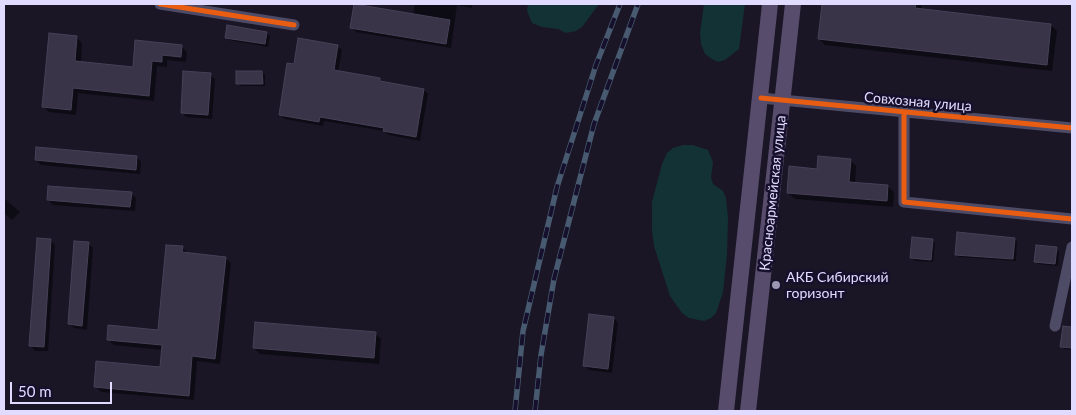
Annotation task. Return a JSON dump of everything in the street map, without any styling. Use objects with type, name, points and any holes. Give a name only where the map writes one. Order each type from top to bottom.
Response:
[{"type":"main road","name":"Красноармейская улица","points":[[726,411],[770,4]]},
{"type":"main road","name":"Красноармейская улица","points":[[748,411],[793,4]]},
{"type":"street","points":[[160,4],[294,25]]},
{"type":"street","name":"Совхозная улица","points":[[761,98],[1072,128]]},
{"type":"street","points":[[904,112],[904,202],[1072,219]]},
{"type":"street","points":[[1055,326],[1072,247]]},
{"type":"green space","points":[[528,4],[599,4],[582,27],[576,31],[566,33],[558,29],[542,27],[532,23],[527,11]]},
{"type":"green space","points":[[704,4],[745,4],[739,49],[725,60],[718,62],[712,59],[705,54],[701,44],[700,33]]},
{"type":"green space","points":[[693,145],[708,150],[713,162],[711,177],[713,184],[723,191],[726,198],[728,218],[727,254],[723,292],[716,313],[704,321],[689,318],[682,313],[670,296],[654,246],[652,231],[652,202],[662,164],[667,153],[673,148]]},
{"type":"building","points":[[354,4],[450,20],[446,44],[350,28]]},
{"type":"building","points":[[822,4],[916,4],[915,8],[1051,24],[1047,65],[818,39]]},
{"type":"building","points":[[227,25],[267,32],[265,44],[225,38]]},
{"type":"building","points":[[49,33],[77,36],[75,61],[133,67],[135,40],[182,45],[181,57],[162,55],[162,62],[152,61],[149,96],[73,88],[71,110],[42,107]]},
{"type":"building","points":[[298,38],[338,45],[334,70],[380,78],[380,81],[424,89],[416,137],[383,131],[384,128],[320,117],[319,122],[279,115],[287,63],[294,64]]},
{"type":"building","points":[[183,71],[211,73],[208,115],[181,113]]},
{"type":"building","points":[[236,71],[262,71],[263,84],[236,84]]},
{"type":"building","points":[[36,147],[137,156],[136,170],[35,160]]},
{"type":"building","points":[[818,156],[851,159],[849,182],[888,185],[887,201],[787,193],[789,166],[817,169]]},
{"type":"building","points":[[48,186],[132,192],[130,207],[47,200]]},
{"type":"building","points":[[957,232],[1015,238],[1013,259],[955,255]]},
{"type":"building","points":[[912,237],[933,239],[931,260],[910,258]]},
{"type":"building","points":[[37,238],[51,239],[44,347],[29,346]]},
{"type":"building","points":[[74,241],[89,242],[82,326],[68,324]]},
{"type":"building","points":[[166,245],[183,246],[182,252],[226,257],[215,359],[192,356],[189,396],[94,387],[96,361],[160,367],[162,345],[107,340],[108,325],[158,330]]},
{"type":"building","points":[[1036,245],[1057,247],[1055,264],[1034,262]]},
{"type":"building","points":[[589,314],[614,317],[608,369],[583,366]]},
{"type":"building","points":[[255,322],[376,332],[374,358],[253,348]]},
{"type":"building","points":[[1063,326],[1072,327],[1072,348],[1060,347]]},
{"type":"railway","points":[[515,411],[523,331],[557,187],[596,65],[620,4]]},
{"type":"railway","points":[[535,411],[541,355],[554,279],[594,124],[638,4]]},
{"type":"cycle path","points":[[160,4],[294,25]]},
{"type":"cycle path","points":[[761,98],[1072,128]]},
{"type":"cycle path","points":[[904,112],[904,202],[1072,219]]},
{"type":"place","name":"АКБ Сибирский горизонт","points":[[776,285]]}]
